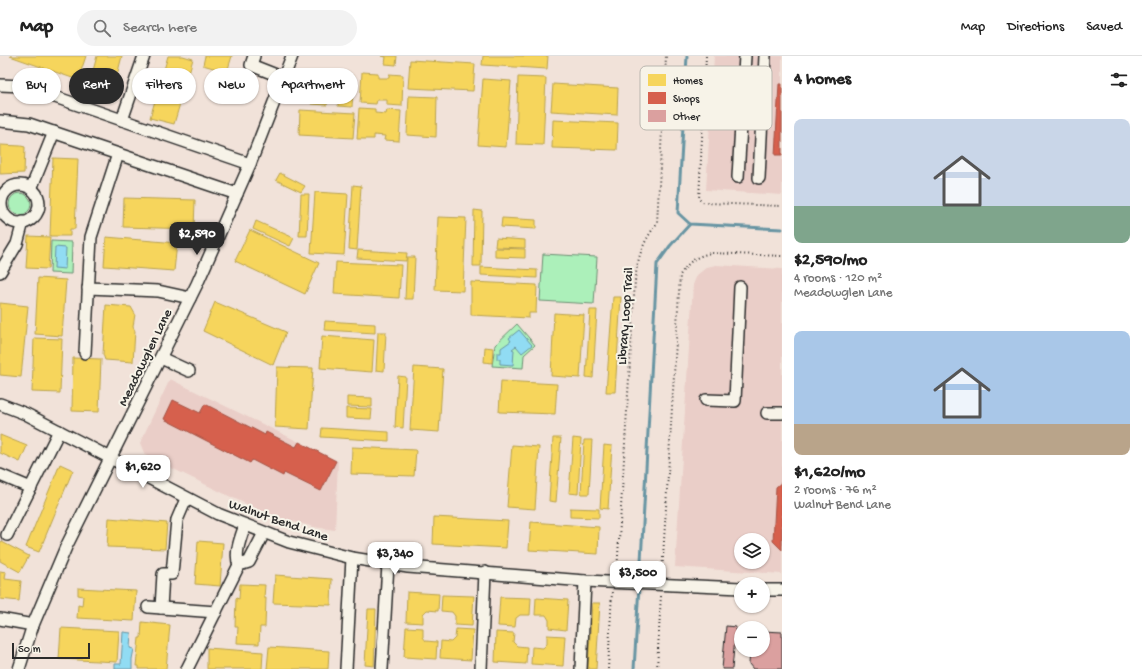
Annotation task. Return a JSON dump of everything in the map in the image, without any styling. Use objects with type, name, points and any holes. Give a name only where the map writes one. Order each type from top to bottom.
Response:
[{"type":"street","points":[[122,120],[144,56]]},
{"type":"street","points":[[254,56],[251,65],[267,71]]},
{"type":"street","name":"Meadowglen Lane","points":[[288,68],[292,56]]},
{"type":"street","points":[[744,66],[745,56]]},
{"type":"street","points":[[765,66],[766,56]]},
{"type":"street","points":[[0,85],[23,86],[250,164]]},
{"type":"street","name":"Meadowglen Lane","points":[[18,669],[33,624],[66,547],[190,298],[250,164],[274,104]]},
{"type":"street","points":[[0,121],[29,124],[237,194]]},
{"type":"street","points":[[738,177],[741,130]]},
{"type":"street","points":[[759,178],[762,130]]},
{"type":"street","points":[[31,189],[54,132]]},
{"type":"street","points":[[85,353],[91,237],[118,154]]},
{"type":"street","points":[[19,185],[31,189],[38,200],[38,206],[33,217],[23,222],[17,222],[7,217],[1,201],[4,195],[13,186],[19,185]]},
{"type":"street","points":[[0,272],[17,244],[23,222]]},
{"type":"street","points":[[706,400],[735,401],[740,287]]},
{"type":"street","points":[[88,288],[158,291],[190,298]]},
{"type":"street","points":[[160,358],[189,371]]},
{"type":"street","name":"Walnut Bend Lane","points":[[0,404],[26,414],[186,499],[245,525],[289,542],[352,558],[388,564],[616,585],[659,584],[734,588]]},
{"type":"street","points":[[767,413],[782,414]]},
{"type":"street","points":[[7,535],[59,432]]},
{"type":"street","points":[[0,475],[31,488]]},
{"type":"street","points":[[161,608],[163,574],[172,574],[177,520],[186,499]]},
{"type":"street","points":[[187,669],[239,565],[237,561],[238,548],[245,525]]},
{"type":"street","points":[[239,565],[249,562],[264,533]]},
{"type":"street","points":[[346,669],[352,558]]},
{"type":"street","points":[[382,669],[388,564]]},
{"type":"street","points":[[481,669],[485,572]]},
{"type":"street","points":[[581,669],[585,581]]},
{"type":"street","points":[[770,590],[782,590]]},
{"type":"street","points":[[148,607],[216,612]]},
{"type":"street","points":[[0,619],[33,624]]},
{"type":"path","name":"Library Loop Trail","points":[[665,66],[666,56]]},
{"type":"path","points":[[706,56],[706,66]]},
{"type":"path","name":"Library Loop Trail","points":[[608,669],[616,585],[635,281],[637,264],[644,240],[657,223],[662,130]]},
{"type":"path","points":[[702,130],[699,199],[702,202],[782,206]]},
{"type":"path","points":[[657,669],[659,584],[680,275],[687,264],[697,256],[703,254],[712,253],[782,256]]},
{"type":"shaded area","points":[[714,56],[782,56],[782,195],[706,190],[710,130],[772,130],[772,66],[713,66]]},
{"type":"shaded area","points":[[716,265],[782,269],[782,574],[675,567],[693,285],[697,275],[707,267]]},
{"type":"shaded area","points":[[170,379],[338,461],[335,530],[314,527],[270,515],[145,455],[140,443]]},
{"type":"green space","points":[[20,193],[28,196],[31,204],[28,212],[20,215],[12,212],[9,204],[12,196]]},
{"type":"green space","points":[[51,241],[72,242],[71,274],[50,273]]},
{"type":"green space","points":[[543,254],[597,257],[594,304],[540,301]]},
{"type":"green space","points":[[517,324],[535,345],[524,355],[523,368],[492,366],[495,345]]},
{"type":"water","points":[[55,247],[66,248],[65,269],[54,268]]},
{"type":"water","points":[[519,330],[532,345],[522,353],[516,346],[512,349],[514,350],[513,365],[500,364],[500,359],[497,359],[497,353],[501,353],[501,348],[511,341],[509,338]]},
{"type":"water","points":[[123,632],[131,633],[130,648],[134,649],[132,669],[115,669],[115,664],[121,664]]},
{"type":"building: Homes","points":[[10,56],[86,56],[82,68],[69,68],[69,77],[61,74],[61,68],[44,68]]},
{"type":"building: Homes","points":[[97,56],[122,56],[119,68],[94,68]]},
{"type":"building: Homes","points":[[168,56],[183,56],[193,59],[190,68],[165,68]]},
{"type":"building: Homes","points":[[205,56],[232,56],[228,68],[213,68],[203,65]]},
{"type":"building: Homes","points":[[381,56],[397,56],[396,65],[385,64],[386,57]]},
{"type":"building: Homes","points":[[483,56],[548,56],[547,69],[482,65]]},
{"type":"building: Homes","points":[[410,60],[475,64],[473,91],[408,88]]},
{"type":"building: Homes","points":[[362,72],[378,73],[378,78],[389,78],[389,74],[403,75],[402,106],[387,105],[387,100],[377,100],[376,104],[360,103]]},
{"type":"building: Homes","points":[[518,77],[546,78],[543,145],[516,144]]},
{"type":"building: Homes","points":[[483,79],[511,81],[506,147],[478,145]]},
{"type":"building: Homes","points":[[553,84],[618,88],[617,115],[551,111]]},
{"type":"building: Homes","points":[[409,96],[437,97],[436,137],[407,135]]},
{"type":"building: Homes","points":[[154,104],[180,104],[174,124],[150,118]]},
{"type":"building: Homes","points":[[338,104],[352,104],[352,107],[338,106]]},
{"type":"building: Homes","points":[[359,108],[375,109],[375,113],[386,114],[387,110],[401,111],[399,141],[384,140],[385,136],[374,135],[374,139],[357,139]]},
{"type":"building: Homes","points":[[300,110],[355,113],[353,138],[299,135]]},
{"type":"building: Homes","points":[[553,120],[618,123],[617,150],[552,148]]},
{"type":"building: Homes","points":[[0,144],[25,147],[24,173],[0,174]]},
{"type":"building: Homes","points":[[53,158],[78,159],[75,229],[70,229],[70,236],[50,236]]},
{"type":"building: Homes","points":[[280,173],[305,186],[301,192],[276,180]]},
{"type":"building: Homes","points":[[353,185],[361,186],[357,250],[349,249]]},
{"type":"building: Homes","points":[[315,192],[348,194],[344,255],[311,253]]},
{"type":"building: Homes","points":[[301,194],[309,194],[307,236],[299,236]]},
{"type":"building: Homes","points":[[124,198],[195,200],[194,229],[123,227]]},
{"type":"building: Homes","points":[[474,210],[482,211],[481,266],[473,266]]},
{"type":"building: Homes","points":[[438,217],[466,218],[463,291],[435,290]]},
{"type":"building: Homes","points":[[502,218],[536,220],[536,229],[501,227]]},
{"type":"building: Homes","points":[[256,221],[294,238],[290,246],[253,229]]},
{"type":"building: Homes","points":[[250,230],[319,263],[305,294],[235,261]]},
{"type":"building: Homes","points":[[28,236],[50,237],[48,269],[26,268]]},
{"type":"building: Homes","points":[[106,237],[177,243],[174,271],[104,266]]},
{"type":"building: Homes","points":[[496,238],[525,240],[525,248],[495,247]]},
{"type":"building: Homes","points":[[495,248],[525,249],[525,258],[495,257]]},
{"type":"building: Homes","points":[[358,250],[407,253],[406,261],[357,258]]},
{"type":"building: Homes","points":[[407,257],[415,257],[413,299],[405,299]]},
{"type":"building: Homes","points":[[336,262],[401,265],[399,298],[334,294]]},
{"type":"building: Homes","points":[[481,267],[537,270],[537,278],[481,275]]},
{"type":"building: Homes","points":[[38,278],[66,280],[62,336],[35,334]]},
{"type":"building: Homes","points":[[471,282],[537,285],[536,313],[529,313],[529,318],[471,315]]},
{"type":"building: Homes","points":[[613,297],[621,297],[615,392],[606,392]]},
{"type":"building: Homes","points":[[215,302],[286,332],[273,365],[203,331]]},
{"type":"building: Homes","points":[[0,303],[28,306],[21,377],[0,375]]},
{"type":"building: Homes","points":[[106,305],[131,307],[135,314],[133,327],[135,331],[133,362],[105,360],[103,354]]},
{"type":"building: Homes","points":[[590,310],[597,310],[593,378],[586,377]]},
{"type":"building: Homes","points":[[554,313],[584,315],[580,378],[551,376]]},
{"type":"building: Homes","points":[[325,321],[375,324],[375,333],[324,330]]},
{"type":"building: Homes","points":[[378,332],[386,332],[384,371],[376,370]]},
{"type":"building: Homes","points":[[322,336],[374,340],[372,372],[320,368]]},
{"type":"building: Homes","points":[[34,338],[62,339],[60,393],[32,392]]},
{"type":"building: Homes","points":[[485,347],[493,348],[492,363],[484,362]]},
{"type":"building: Homes","points":[[73,358],[101,359],[99,412],[72,411]]},
{"type":"building: Homes","points":[[277,367],[313,368],[309,429],[275,427]]},
{"type":"building: Homes","points":[[414,367],[443,369],[439,432],[410,430]]},
{"type":"building: Homes","points":[[398,376],[406,377],[403,428],[395,427]]},
{"type":"building: Homes","points":[[501,381],[557,384],[555,414],[499,412]]},
{"type":"building: Homes","points":[[347,397],[372,398],[372,407],[347,406]]},
{"type":"building: Homes","points":[[346,408],[372,409],[371,419],[346,418]]},
{"type":"building: Homes","points":[[322,428],[389,432],[389,441],[321,437]]},
{"type":"building: Homes","points":[[0,435],[27,446],[20,462],[0,453]]},
{"type":"building: Homes","points":[[553,438],[561,438],[556,502],[549,501]]},
{"type":"building: Homes","points":[[573,438],[581,439],[578,494],[569,493]]},
{"type":"building: Homes","points":[[584,440],[592,440],[589,494],[581,494]]},
{"type":"building: Homes","points":[[512,445],[539,447],[535,509],[507,507]]},
{"type":"building: Homes","points":[[604,445],[612,446],[608,509],[600,508]]},
{"type":"building: Homes","points":[[352,447],[416,450],[414,476],[351,474]]},
{"type":"building: Homes","points":[[60,464],[73,470],[39,552],[26,547]]},
{"type":"building: Homes","points":[[570,508],[599,509],[599,518],[570,517]]},
{"type":"building: Homes","points":[[434,517],[508,521],[506,548],[433,544]]},
{"type":"building: Homes","points":[[109,518],[167,523],[165,549],[107,547]]},
{"type":"building: Homes","points":[[531,522],[599,527],[598,554],[529,550]]},
{"type":"building: Homes","points":[[0,541],[29,556],[20,572],[0,561]]},
{"type":"building: Homes","points":[[198,541],[223,543],[220,586],[195,584]]},
{"type":"building: Homes","points":[[0,571],[6,572],[5,579],[21,581],[19,601],[0,599]]},
{"type":"building: Homes","points":[[275,575],[332,579],[331,605],[273,603]]},
{"type":"building: Homes","points":[[240,584],[265,585],[265,627],[260,627],[259,644],[237,643],[238,627],[235,627],[236,598],[239,599]]},
{"type":"building: Homes","points":[[78,588],[136,591],[134,621],[77,618],[78,605],[82,606],[83,596],[78,595]]},
{"type":"building: Homes","points":[[407,592],[439,594],[438,611],[427,610],[423,614],[423,623],[406,622]]},
{"type":"building: Homes","points":[[442,595],[474,596],[472,626],[455,625],[455,616],[452,612],[441,611]]},
{"type":"building: Homes","points":[[500,597],[531,598],[530,615],[520,615],[516,618],[515,627],[498,626]]},
{"type":"building: Homes","points":[[536,598],[568,600],[566,630],[549,628],[549,620],[546,615],[535,615]]},
{"type":"building: Homes","points":[[592,603],[600,603],[596,669],[588,669]]},
{"type":"building: Homes","points":[[368,609],[376,609],[374,666],[365,665]]},
{"type":"building: Homes","points":[[142,622],[170,625],[166,669],[139,669],[139,666],[136,666]]},
{"type":"building: Homes","points":[[406,627],[423,628],[423,637],[426,641],[437,642],[436,659],[404,657]]},
{"type":"building: Homes","points":[[61,628],[119,631],[117,662],[59,659]]},
{"type":"building: Homes","points":[[456,629],[473,630],[471,660],[440,658],[441,641],[451,642],[455,638]]},
{"type":"building: Homes","points":[[496,632],[514,633],[513,642],[517,646],[527,647],[526,664],[495,662]]},
{"type":"building: Homes","points":[[547,635],[565,636],[563,666],[531,664],[532,647],[543,648],[547,644]]},
{"type":"building: Homes","points":[[269,647],[329,651],[328,669],[267,669]]},
{"type":"building: Homes","points":[[207,648],[263,652],[262,669],[207,669]]},
{"type":"building: Shops","points":[[779,84],[782,84],[782,155],[775,155]]},
{"type":"building: Shops","points":[[173,400],[200,413],[205,404],[265,435],[266,432],[296,447],[299,442],[336,461],[321,491],[284,473],[283,476],[252,460],[250,463],[164,419]]},
{"type":"building: Shops","points":[[782,482],[782,550],[773,541],[776,487]]},
{"type":"building: Other","points":[[726,626],[734,627],[732,669],[722,669]]},
{"type":"building: Other","points":[[770,631],[782,632],[782,669],[753,669],[749,664],[750,657],[770,657]]},
{"type":"waterway","points":[[686,66],[687,56]]},
{"type":"waterway","points":[[683,130],[678,213],[690,224],[782,229]]},
{"type":"waterway","points":[[640,580],[657,264],[670,246],[690,224]]},
{"type":"waterway","points":[[634,669],[639,586]]}]
